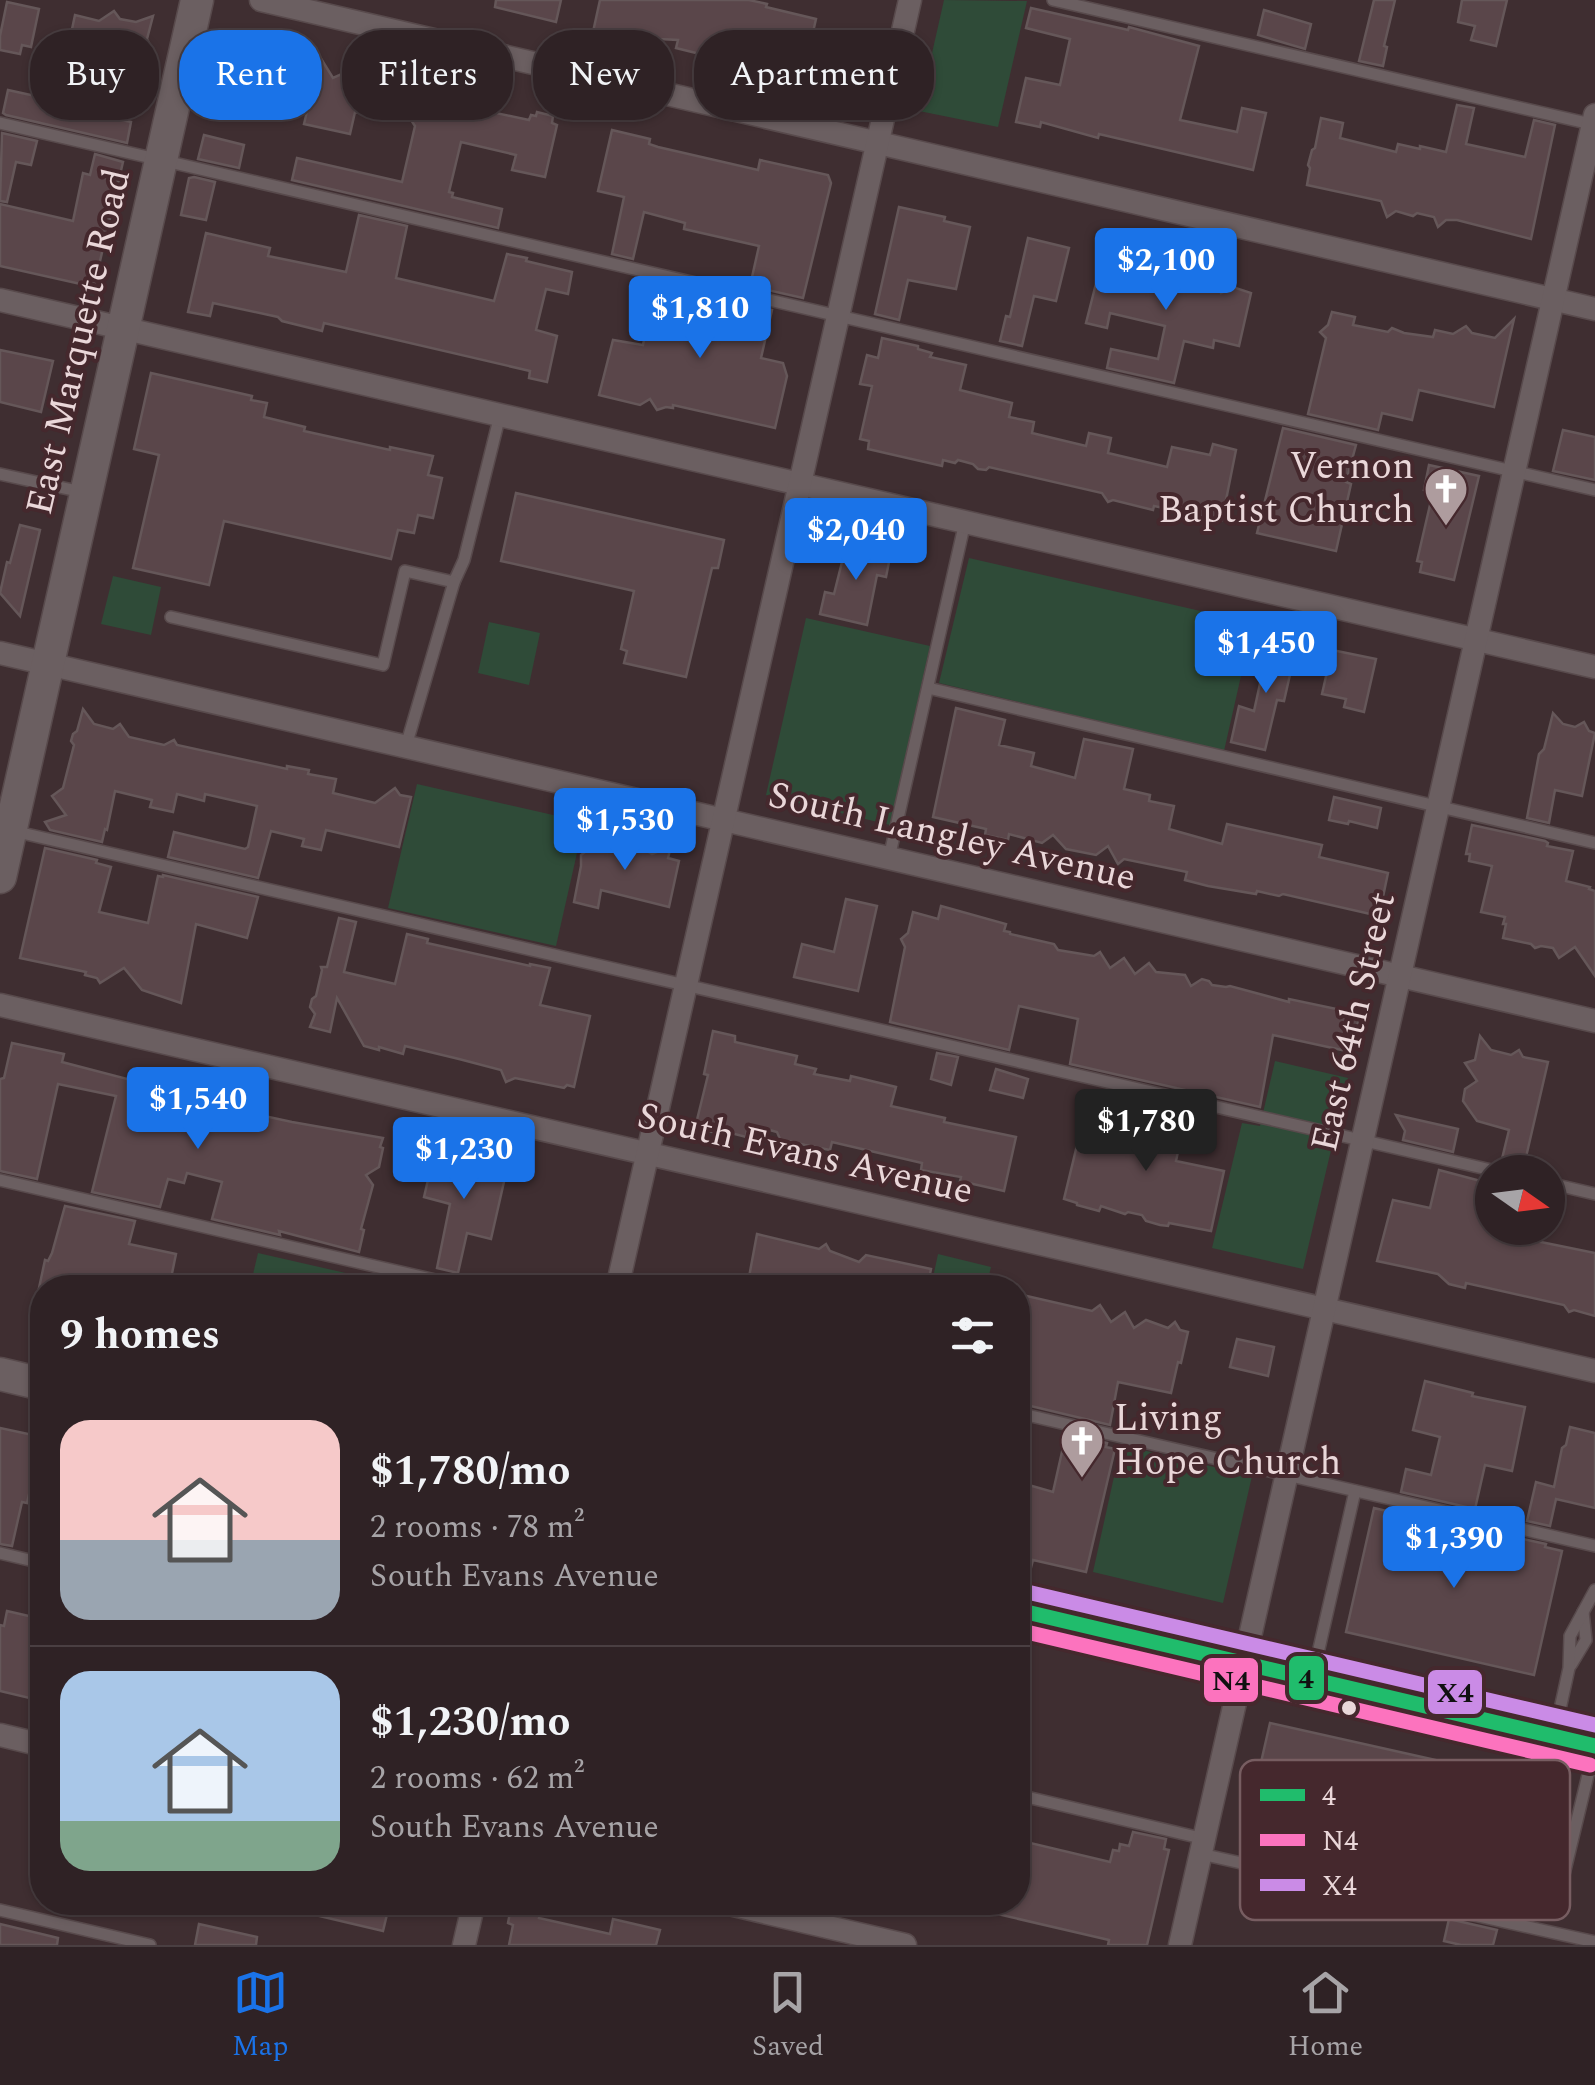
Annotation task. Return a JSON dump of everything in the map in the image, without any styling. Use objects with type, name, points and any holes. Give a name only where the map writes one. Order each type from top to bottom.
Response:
[{"type":"street","name":"East Marquette Road","points":[[0,877],[5,829],[48,664],[197,0]]},
{"type":"street","points":[[262,0],[1595,309]]},
{"type":"street","points":[[620,1275],[910,0]]},
{"type":"street","name":"East 64th Street","points":[[1180,1945],[1594,122]]},
{"type":"street","points":[[0,300],[1595,667]]},
{"type":"street","name":"South Langley Avenue","points":[[0,653],[1595,1021]]},
{"type":"street","name":"South Evans Avenue","points":[[0,1005],[1595,1371]]},
{"type":"street","points":[[0,1374],[30,1381]]},
{"type":"street","points":[[1030,1613],[1595,1746]]},
{"type":"street","points":[[0,1735],[30,1742]]},
{"type":"street","points":[[464,1945],[471,1915]]},
{"type":"street","points":[[762,1915],[827,1936],[905,1945]]},
{"type":"lane","points":[[1053,0],[1594,122]]},
{"type":"lane","points":[[0,123],[1595,490]]},
{"type":"lane","points":[[406,746],[464,560],[500,415]]},
{"type":"lane","points":[[0,474],[86,493]]},
{"type":"lane","points":[[889,858],[965,522]]},
{"type":"lane","points":[[170,617],[383,664],[405,571],[454,582]]},
{"type":"lane","points":[[928,688],[1595,843]]},
{"type":"lane","points":[[5,829],[1475,1166]]},
{"type":"lane","points":[[0,1180],[413,1275]]},
{"type":"lane","points":[[1565,1188],[1595,1194]]},
{"type":"lane","points":[[1030,1417],[1595,1546]]},
{"type":"lane","points":[[1312,1679],[1356,1491]]},
{"type":"lane","points":[[0,1553],[30,1560]]},
{"type":"lane","points":[[1554,1736],[1569,1668],[1586,1640],[1582,1612],[1595,1590]]},
{"type":"lane","points":[[1570,1849],[1595,1746]]},
{"type":"lane","points":[[1030,1798],[1240,1855]]},
{"type":"lane","points":[[0,1910],[150,1945]]},
{"type":"lane","points":[[1505,1920],[1595,1942]]},
{"type":"green space","points":[[944,0],[1027,1],[998,127],[934,114],[934,44]]},
{"type":"green space","points":[[969,558],[1253,623],[1224,751],[939,683]]},
{"type":"green space","points":[[113,576],[161,587],[151,635],[101,624]]},
{"type":"green space","points":[[806,618],[930,646],[890,825],[766,795]]},
{"type":"green space","points":[[489,622],[540,633],[529,685],[478,673]]},
{"type":"green space","points":[[417,784],[584,822],[556,946],[388,908]]},
{"type":"green space","points":[[1275,1061],[1348,1078],[1303,1269],[1212,1248],[1242,1123],[1260,1126]]},
{"type":"green space","points":[[258,1253],[354,1275],[253,1275]]},
{"type":"green space","points":[[938,1254],[991,1267],[989,1275],[934,1275]]},
{"type":"green space","points":[[1121,1445],[1252,1476],[1223,1603],[1093,1572]]},
{"type":"building","points":[[496,0],[561,0],[556,22],[495,7]]},
{"type":"building","points":[[600,0],[749,0],[816,19],[814,30],[694,30],[694,52],[676,48],[674,30],[593,30]]},
{"type":"building","points":[[1374,0],[1395,0],[1383,66],[1359,61]]},
{"type":"building","points":[[1462,0],[1507,0],[1496,46],[1471,40],[1475,26],[1458,22]]},
{"type":"building","points":[[7,2],[39,9],[35,30],[30,30],[30,47],[22,45],[20,54],[0,50]]},
{"type":"building","points":[[1031,8],[1128,30],[1129,27],[1199,46],[1180,120],[1237,132],[1242,108],[1266,113],[1253,170],[1099,134],[1098,138],[1041,122],[1040,127],[1016,122],[1026,78],[1060,85],[1070,39],[1026,28]]},
{"type":"building","points":[[1264,10],[1311,24],[1305,49],[1258,35]]},
{"type":"building","points":[[114,11],[120,19],[136,22],[153,16],[149,30],[72,30],[75,15],[99,21]]},
{"type":"building","points":[[322,60],[333,78],[342,74],[342,120],[353,120],[350,134],[304,124],[305,120],[322,120]]},
{"type":"building","points":[[8,90],[30,95],[30,120],[131,122],[127,143],[6,115],[3,113]]},
{"type":"building","points":[[1457,105],[1474,108],[1466,144],[1525,157],[1534,120],[1555,125],[1531,239],[1457,220],[1446,220],[1438,227],[1434,217],[1417,213],[1413,216],[1396,211],[1387,217],[1381,201],[1307,185],[1308,165],[1321,118],[1343,123],[1340,138],[1396,152],[1398,144],[1446,152]]},
{"type":"building","points":[[531,115],[533,120],[552,120],[557,125],[545,177],[512,170],[516,155],[461,142],[449,192],[452,197],[502,209],[498,228],[292,180],[297,158],[402,182],[415,126],[411,120],[513,120],[513,117],[529,120]]},
{"type":"building","points":[[612,130],[650,139],[649,144],[658,147],[758,170],[760,160],[828,175],[831,183],[803,298],[750,286],[759,246],[684,229],[685,223],[644,212],[633,259],[612,254],[624,197],[598,191]]},
{"type":"building","points":[[2,133],[37,141],[31,165],[16,162],[7,202],[0,201]]},
{"type":"building","points":[[204,135],[244,145],[239,168],[198,159]]},
{"type":"building","points":[[95,154],[123,162],[94,287],[0,266],[0,204],[73,221],[83,173],[90,175]]},
{"type":"building","points":[[189,178],[215,182],[206,220],[181,215]]},
{"type":"building","points":[[899,207],[970,227],[956,289],[908,280],[899,320],[875,314]]},
{"type":"building","points":[[359,215],[407,226],[396,278],[494,301],[507,254],[572,272],[568,294],[546,289],[536,330],[557,336],[547,382],[529,378],[530,371],[324,323],[322,331],[213,303],[210,316],[188,312],[206,233],[270,248],[268,256],[346,272]]},
{"type":"building","points":[[1028,238],[1069,248],[1056,301],[1034,296],[1022,346],[1000,341],[1006,316],[1010,317]]},
{"type":"building","points":[[1103,256],[1151,265],[1149,272],[1181,280],[1186,276],[1215,283],[1221,293],[1233,287],[1251,293],[1239,346],[1214,340],[1213,348],[1184,341],[1174,383],[1107,368],[1111,349],[1158,359],[1165,326],[1110,313],[1107,328],[1086,323]]},
{"type":"building","points":[[655,286],[745,309],[746,304],[772,310],[761,358],[783,363],[787,376],[775,428],[673,405],[657,410],[650,399],[640,405],[599,395],[613,340],[643,345]]},
{"type":"building","points":[[1332,312],[1355,317],[1353,325],[1433,337],[1435,330],[1453,334],[1466,326],[1472,333],[1495,338],[1514,319],[1494,407],[1419,390],[1412,420],[1382,413],[1378,430],[1308,414],[1326,338],[1320,332],[1328,325]]},
{"type":"building","points":[[882,338],[918,346],[932,353],[930,357],[966,365],[960,390],[1012,403],[1009,417],[1034,422],[1032,433],[1086,446],[1089,433],[1111,438],[1108,453],[1167,467],[1172,447],[1210,455],[1213,444],[1236,450],[1222,520],[1154,506],[1153,510],[1108,502],[1102,493],[989,467],[978,469],[958,460],[943,460],[942,466],[868,449],[869,441],[860,439],[872,386],[860,384],[867,355],[878,358]]},
{"type":"building","points":[[0,350],[53,361],[41,412],[0,402]]},
{"type":"building","points":[[151,373],[252,396],[251,400],[267,403],[264,417],[305,427],[304,431],[433,456],[428,475],[442,478],[433,518],[418,515],[414,533],[398,530],[391,559],[224,521],[209,585],[133,568],[159,455],[134,449]]},
{"type":"building","points":[[1283,428],[1356,445],[1336,551],[1257,533]]},
{"type":"building","points":[[1563,430],[1595,437],[1595,480],[1553,471]]},
{"type":"building","name":"Vernon Baptist Church","points":[[1429,465],[1479,476],[1454,580],[1420,572],[1422,562],[1417,561],[1433,492],[1424,490]]},
{"type":"building","points":[[516,493],[724,540],[718,568],[712,568],[686,677],[624,663],[627,651],[621,649],[634,591],[501,561]]},
{"type":"building","points":[[20,525],[40,530],[20,616],[0,593]]},
{"type":"building","points":[[848,538],[881,546],[879,555],[890,557],[886,577],[877,575],[867,625],[820,614],[825,592],[834,594]]},
{"type":"building","points":[[1270,638],[1297,644],[1284,701],[1277,700],[1265,750],[1231,742],[1239,706],[1254,711]]},
{"type":"building","points":[[1332,650],[1376,659],[1364,712],[1344,707],[1346,699],[1322,694]]},
{"type":"building","points":[[956,708],[1005,720],[999,745],[1034,753],[1031,766],[1075,778],[1084,739],[1133,749],[1124,789],[1150,795],[1149,801],[1174,806],[1169,829],[1222,844],[1227,824],[1322,845],[1319,857],[1388,873],[1379,916],[1283,894],[1208,886],[1185,880],[1187,872],[1124,859],[1118,864],[1108,846],[1096,855],[1066,849],[1053,835],[1042,843],[1009,834],[1008,840],[985,835],[986,829],[933,817]]},
{"type":"building","points":[[83,709],[94,724],[113,729],[120,724],[129,737],[164,745],[174,740],[177,745],[287,769],[309,770],[308,774],[336,779],[333,793],[375,803],[395,788],[400,795],[411,797],[399,847],[326,830],[321,850],[302,846],[304,839],[271,831],[258,878],[168,857],[174,832],[248,847],[257,806],[205,794],[204,801],[177,794],[173,812],[150,807],[152,800],[115,791],[102,842],[50,830],[45,822],[66,815],[52,796],[63,788],[74,745],[71,741]]},
{"type":"building","points":[[1553,713],[1563,724],[1575,727],[1584,722],[1595,733],[1582,796],[1555,790],[1549,823],[1527,818],[1539,754],[1544,749]]},
{"type":"building","points":[[1334,797],[1381,808],[1377,828],[1329,820]]},
{"type":"building","points":[[593,819],[602,843],[639,846],[652,854],[671,846],[668,858],[679,861],[669,907],[601,890],[598,908],[574,902],[581,855]]},
{"type":"building","points":[[1472,825],[1573,851],[1566,881],[1595,891],[1595,976],[1575,947],[1559,958],[1553,948],[1535,948],[1503,938],[1505,917],[1481,912],[1492,866],[1469,861],[1470,854],[1466,854]]},
{"type":"building","points":[[45,848],[111,867],[99,912],[148,923],[158,876],[163,875],[258,897],[247,938],[196,924],[181,1003],[142,990],[124,968],[100,983],[86,972],[20,958]]},
{"type":"building","points":[[846,899],[877,906],[858,991],[794,977],[802,944],[834,952]]},
{"type":"building","points":[[941,906],[1006,924],[1004,931],[1010,934],[1054,944],[1058,950],[1094,956],[1100,952],[1110,968],[1124,958],[1135,974],[1149,963],[1156,972],[1185,975],[1191,986],[1202,979],[1212,985],[1360,1014],[1351,1052],[1273,1035],[1260,1107],[1070,1064],[1078,1019],[1019,1006],[1009,1050],[890,1022],[905,947],[901,939],[908,933],[913,912],[938,919]]},
{"type":"building","points":[[339,918],[356,922],[344,972],[395,984],[407,934],[428,939],[427,943],[550,968],[540,1005],[590,1016],[574,1087],[515,1078],[506,1082],[501,1070],[459,1059],[405,1046],[403,1054],[364,1046],[337,998],[330,1032],[310,1027],[315,1014],[310,1007],[312,999],[316,996],[321,967],[327,967]]},
{"type":"building","points":[[713,1031],[735,1036],[735,1042],[797,1056],[795,1064],[816,1069],[814,1074],[850,1081],[851,1076],[896,1087],[891,1106],[1016,1137],[1004,1191],[960,1181],[961,1177],[921,1170],[922,1163],[832,1142],[830,1150],[780,1139],[777,1132],[748,1124],[746,1137],[695,1128],[708,1075],[704,1074]]},
{"type":"building","points":[[1480,1036],[1491,1050],[1511,1055],[1519,1050],[1523,1057],[1548,1062],[1526,1155],[1503,1155],[1509,1130],[1477,1121],[1463,1101],[1465,1089],[1477,1081],[1465,1063],[1475,1060]]},
{"type":"building","points":[[12,1043],[64,1054],[62,1062],[139,1082],[137,1088],[383,1138],[379,1167],[366,1175],[373,1185],[359,1252],[212,1219],[222,1182],[187,1173],[184,1183],[168,1179],[160,1207],[92,1192],[116,1096],[58,1084],[37,1179],[0,1171],[0,1079],[4,1078]]},
{"type":"building","points":[[937,1053],[958,1057],[951,1085],[931,1079]]},
{"type":"building","points":[[996,1069],[1028,1079],[1023,1098],[990,1090]]},
{"type":"building","points":[[1142,1099],[1187,1110],[1176,1161],[1224,1171],[1211,1231],[1169,1223],[1160,1225],[1146,1221],[1142,1215],[1101,1206],[1099,1211],[1064,1199],[1079,1137],[1131,1147]]},
{"type":"building","points":[[1396,1115],[1458,1129],[1453,1152],[1403,1140],[1405,1131]]},
{"type":"building","points":[[435,1150],[506,1173],[491,1239],[467,1233],[458,1273],[437,1268],[450,1204],[424,1197]]},
{"type":"building","points":[[1439,1170],[1475,1180],[1475,1245],[1556,1245],[1595,1253],[1595,1316],[1466,1283],[1465,1288],[1449,1284],[1438,1274],[1377,1261],[1393,1200],[1430,1208]]},
{"type":"building","points":[[65,1206],[135,1221],[129,1244],[176,1254],[172,1275],[42,1275],[45,1260],[52,1253]]},
{"type":"building","points":[[757,1234],[819,1249],[826,1244],[830,1251],[859,1262],[866,1255],[931,1269],[930,1275],[749,1275]]},
{"type":"building","points":[[1030,1297],[1092,1311],[1100,1305],[1111,1322],[1125,1312],[1134,1328],[1146,1320],[1168,1328],[1175,1322],[1180,1330],[1188,1332],[1171,1393],[1118,1382],[1110,1425],[1030,1406]]},
{"type":"building","points":[[1237,1339],[1274,1347],[1268,1376],[1230,1367]]},
{"type":"building","points":[[1425,1381],[1525,1407],[1512,1471],[1485,1465],[1475,1509],[1401,1492],[1406,1469],[1431,1475],[1440,1437],[1413,1430]]},
{"type":"building","points":[[1570,1427],[1595,1433],[1595,1508],[1556,1499],[1550,1526],[1527,1521],[1536,1482],[1554,1487]]},
{"type":"building","points":[[0,1428],[30,1434],[30,1490],[27,1503],[22,1502],[12,1546],[0,1544]]},
{"type":"building","name":"Living Hope Church","points":[[1066,1434],[1107,1443],[1106,1447],[1115,1449],[1086,1572],[1033,1560],[1030,1572],[1030,1485],[1053,1492]]},
{"type":"building","points":[[1374,1508],[1546,1544],[1545,1547],[1562,1551],[1534,1675],[1346,1632]]},
{"type":"building","points":[[7,1611],[30,1616],[30,1698],[0,1691],[0,1625],[4,1626]]},
{"type":"building","points":[[1270,1723],[1435,1760],[1262,1760]]},
{"type":"building","points":[[1133,1832],[1166,1839],[1164,1849],[1169,1850],[1147,1945],[1108,1945],[1109,1940],[1002,1915],[1030,1915],[1030,1843],[1110,1862],[1113,1850],[1119,1851],[1120,1844],[1129,1846]]},
{"type":"building","points":[[315,1915],[387,1915],[383,1931]]},
{"type":"building","points":[[510,1915],[540,1915],[539,1918],[610,1934],[613,1919],[660,1930],[656,1945],[509,1945],[513,1925],[508,1923]]},
{"type":"building","points":[[1449,1920],[1497,1930],[1493,1945],[1444,1941]]},
{"type":"building","points":[[0,1924],[58,1938],[57,1945],[0,1945]]},
{"type":"building","points":[[199,1924],[257,1937],[256,1945],[195,1945]]},
{"type":"transit line","name":"X4","points":[[1030,1593],[1595,1725]]},
{"type":"transit line","name":"4","points":[[1030,1613],[1595,1746]]},
{"type":"transit line","name":"N4","points":[[1030,1633],[1569,1760]]},
{"type":"transit line","name":"N4","points":[[1570,1760],[1590,1765]]},
{"type":"place","name":"Vernon Baptist Church","points":[[1446,527]]},
{"type":"place","name":"Living Hope Church","points":[[1082,1479]]}]
